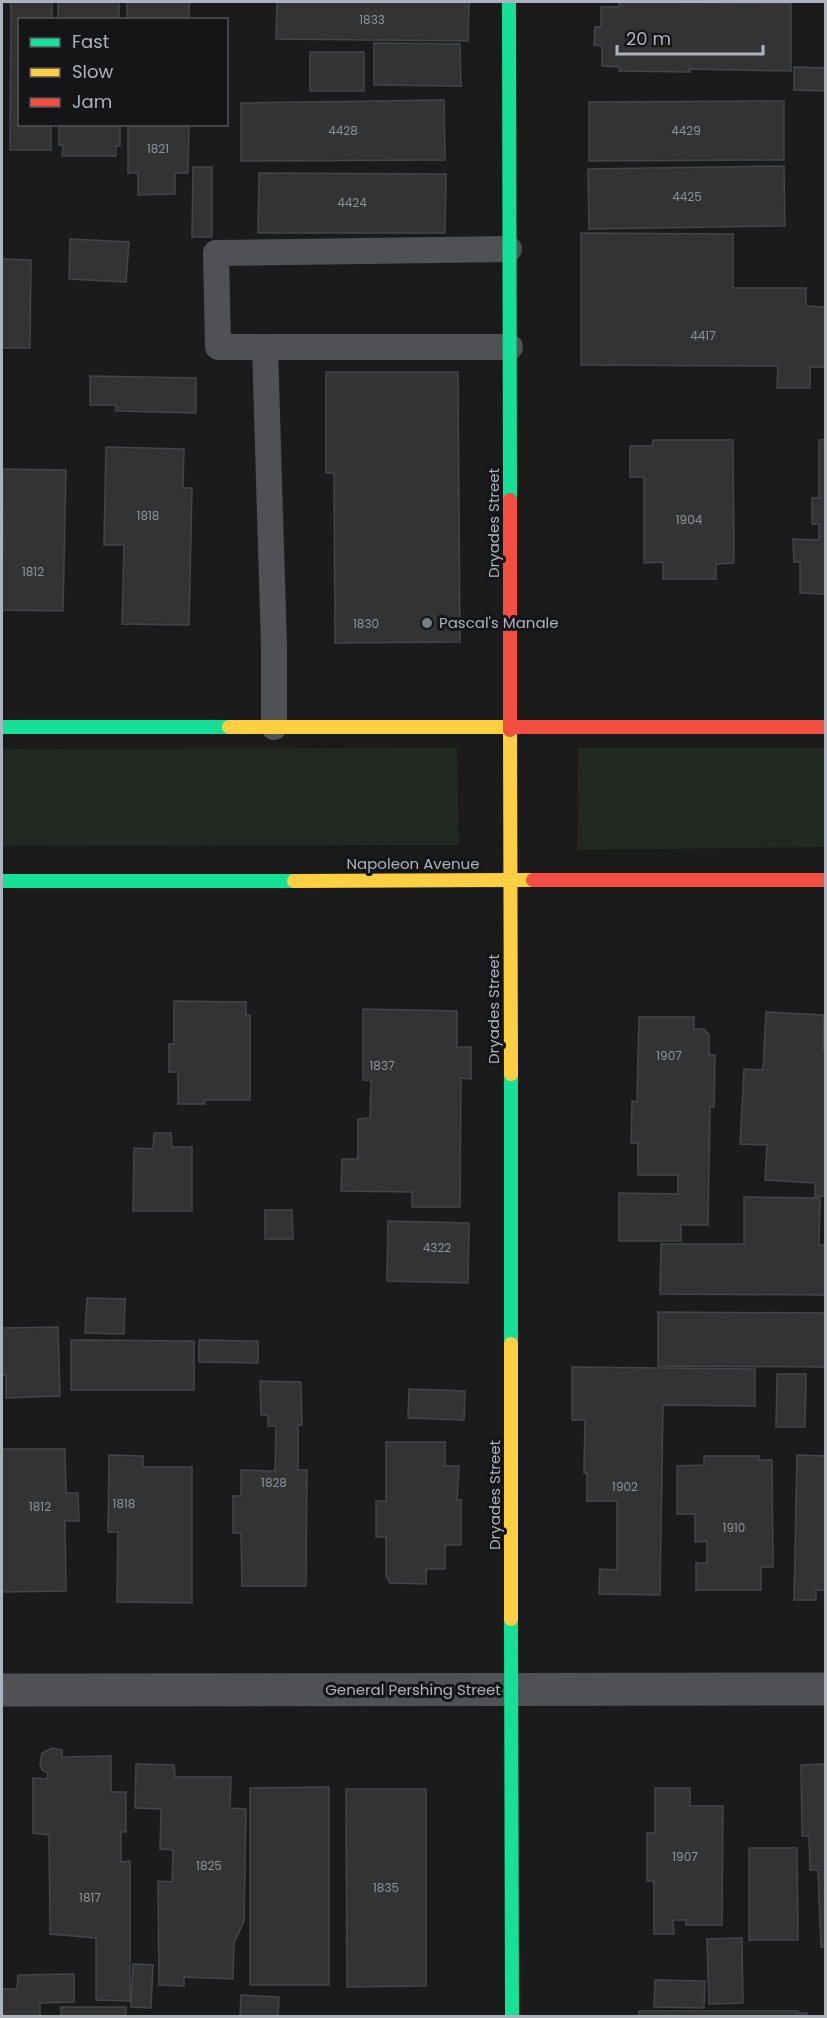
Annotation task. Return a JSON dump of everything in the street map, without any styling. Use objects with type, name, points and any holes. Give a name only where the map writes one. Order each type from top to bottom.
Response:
[{"type":"street","name":"Dryades Street","points":[[509,2],[512,2016]]},
{"type":"street","points":[[2,728],[825,727]]},
{"type":"street","name":"Napoleon Avenue","points":[[2,881],[825,880]]},
{"type":"street","name":"General Pershing Street","points":[[2,1690],[825,1689]]},
{"type":"lane","points":[[509,249],[216,254],[218,347],[510,347]]},
{"type":"lane","points":[[265,347],[274,646],[274,727]]},
{"type":"shaded area","points":[[457,748],[459,845],[2,846],[2,749]]},
{"type":"shaded area","points":[[578,748],[825,748],[825,847],[577,850]]},
{"type":"building","points":[[11,2],[52,2],[52,18],[18,18],[18,126],[51,126],[51,150],[10,150]]},
{"type":"building","points":[[58,2],[119,2],[119,18],[58,18]]},
{"type":"building","points":[[127,2],[189,2],[189,18],[127,18]]},
{"type":"building","points":[[277,2],[469,2],[468,41],[276,39]]},
{"type":"building","points":[[619,2],[791,3],[791,71],[689,69],[690,72],[619,71],[620,67],[602,66],[602,46],[594,45],[595,27],[601,27],[601,7],[619,7]]},
{"type":"building","points":[[374,43],[460,44],[461,86],[374,85]]},
{"type":"building","points":[[310,52],[364,52],[364,91],[310,91]]},
{"type":"building","points":[[794,67],[826,68],[826,91],[794,90]]},
{"type":"building","points":[[444,100],[445,160],[241,161],[241,103]]},
{"type":"building","points":[[784,101],[784,160],[589,161],[589,102]]},
{"type":"building","points":[[59,126],[120,126],[120,146],[116,146],[116,156],[62,156],[63,145],[59,145]]},
{"type":"building","points":[[128,126],[189,126],[188,173],[175,173],[175,194],[138,195],[138,173],[128,173]]},
{"type":"building","points":[[784,166],[785,226],[589,229],[588,169]]},
{"type":"building","points":[[193,167],[212,167],[212,237],[192,237]]},
{"type":"building","points":[[259,173],[446,174],[445,233],[258,233]]},
{"type":"building","points":[[581,233],[733,234],[733,288],[806,288],[806,306],[826,307],[826,367],[810,367],[810,388],[777,388],[778,366],[581,365]]},
{"type":"building","points":[[70,239],[129,242],[126,282],[69,279]]},
{"type":"building","points":[[2,259],[31,260],[30,348],[2,348]]},
{"type":"building","points":[[326,372],[458,372],[460,642],[335,643],[334,473],[326,473]]},
{"type":"building","points":[[90,376],[196,378],[196,413],[116,411],[116,405],[90,405]]},
{"type":"building","points":[[653,440],[733,440],[734,563],[716,564],[716,579],[663,579],[663,562],[644,563],[644,477],[630,477],[630,446],[652,446]]},
{"type":"building","points":[[819,440],[826,440],[826,594],[800,593],[800,562],[794,562],[793,539],[819,540],[819,524],[812,524],[812,498],[819,498]]},
{"type":"building","points":[[106,447],[184,449],[183,488],[192,488],[189,625],[122,624],[124,545],[104,545]]},
{"type":"building","points":[[3,469],[66,470],[63,611],[2,610]]},
{"type":"building","points":[[174,1001],[246,1002],[246,1015],[250,1015],[250,1100],[204,1100],[205,1104],[178,1104],[178,1072],[169,1072],[169,1044],[174,1044]]},
{"type":"building","points":[[363,1009],[457,1011],[457,1047],[471,1047],[471,1079],[461,1078],[460,1207],[412,1207],[412,1192],[341,1191],[342,1159],[358,1159],[358,1119],[370,1118],[371,1080],[363,1080]]},
{"type":"building","points":[[766,1012],[824,1015],[826,1196],[815,1196],[815,1183],[765,1180],[767,1145],[740,1144],[744,1069],[763,1070]]},
{"type":"building","points":[[639,1017],[694,1017],[694,1029],[704,1029],[709,1035],[709,1055],[715,1055],[714,1107],[710,1107],[708,1225],[681,1225],[681,1241],[619,1241],[619,1193],[678,1194],[678,1175],[638,1175],[638,1143],[631,1143],[632,1101],[637,1102]]},
{"type":"building","points":[[154,1133],[171,1133],[172,1147],[192,1147],[192,1211],[133,1211],[134,1148],[153,1149]]},
{"type":"building","points":[[744,1197],[820,1198],[819,1245],[826,1245],[826,1295],[660,1294],[661,1244],[744,1244]]},
{"type":"building","points":[[265,1210],[292,1210],[293,1239],[265,1239]]},
{"type":"building","points":[[388,1221],[469,1223],[468,1283],[387,1281]]},
{"type":"building","points":[[87,1298],[125,1299],[124,1334],[85,1333]]},
{"type":"building","points":[[658,1312],[826,1313],[826,1367],[658,1366]]},
{"type":"building","points":[[58,1327],[60,1396],[6,1398],[6,1375],[2,1375],[2,1328]]},
{"type":"building","points":[[71,1340],[194,1341],[194,1390],[71,1390]]},
{"type":"building","points":[[199,1340],[258,1341],[258,1363],[199,1362]]},
{"type":"building","points":[[572,1367],[755,1369],[755,1406],[663,1405],[660,1595],[599,1594],[600,1569],[617,1570],[617,1501],[587,1501],[587,1473],[584,1473],[585,1420],[572,1420]]},
{"type":"building","points":[[777,1374],[806,1374],[805,1427],[776,1427]]},
{"type":"building","points":[[260,1381],[301,1382],[302,1425],[298,1425],[298,1470],[307,1470],[306,1586],[242,1586],[241,1533],[233,1533],[233,1496],[241,1496],[241,1470],[275,1471],[276,1426],[268,1426],[268,1415],[261,1415]]},
{"type":"building","points":[[409,1389],[465,1391],[464,1420],[408,1418]]},
{"type":"building","points":[[386,1442],[445,1442],[445,1466],[459,1466],[457,1500],[461,1500],[461,1545],[445,1545],[445,1569],[426,1569],[426,1584],[390,1583],[386,1575],[386,1537],[376,1537],[376,1501],[386,1501]]},
{"type":"building","points":[[2,1449],[65,1449],[66,1493],[78,1493],[79,1521],[65,1521],[66,1591],[2,1592]]},
{"type":"building","points":[[109,1455],[143,1456],[143,1467],[192,1467],[192,1603],[117,1602],[118,1532],[108,1532]]},
{"type":"building","points":[[797,1455],[826,1456],[826,1590],[816,1590],[816,1600],[794,1600]]},
{"type":"building","points":[[704,1456],[759,1456],[759,1460],[772,1460],[773,1567],[761,1567],[761,1590],[696,1590],[696,1563],[707,1563],[707,1541],[695,1542],[695,1514],[677,1514],[677,1466],[704,1465]]},
{"type":"building","points":[[52,1748],[62,1750],[62,1757],[111,1756],[111,1792],[126,1792],[126,1832],[121,1832],[121,1862],[130,1861],[130,2001],[96,2000],[96,1938],[50,1934],[49,1835],[33,1833],[33,1778],[47,1779],[48,1773],[42,1770],[40,1764],[42,1753]]},
{"type":"building","points":[[136,1764],[174,1765],[175,1777],[231,1777],[230,1808],[246,1809],[244,1921],[234,1943],[233,1979],[184,1977],[184,1986],[159,1985],[158,1881],[172,1882],[173,1850],[160,1849],[161,1809],[135,1808]]},
{"type":"building","points":[[826,1764],[826,1947],[821,1947],[818,1870],[810,1870],[809,1836],[802,1836],[801,1765]]},
{"type":"building","points":[[329,1787],[329,1985],[250,1985],[250,1788]]},
{"type":"building","points":[[655,1788],[690,1788],[690,1806],[723,1806],[722,1925],[686,1925],[686,1920],[673,1920],[674,1934],[654,1934],[654,1881],[647,1881],[647,1833],[655,1833]]},
{"type":"building","points":[[346,1789],[426,1789],[426,1986],[347,1987]]},
{"type":"building","points":[[749,1848],[797,1848],[798,1940],[749,1940]]},
{"type":"building","points":[[742,1938],[743,2003],[709,2004],[707,1939]]},
{"type":"building","points":[[133,1964],[153,1965],[151,2008],[131,2007]]},
{"type":"building","points":[[74,1974],[74,2002],[40,2003],[40,2016],[2,2016],[2,1989],[17,1989],[18,1975]]},
{"type":"building","points":[[655,1980],[705,1981],[704,2008],[654,2007]]},
{"type":"building","points":[[241,1995],[279,1997],[278,2016],[240,2016]]},
{"type":"building","points":[[61,2007],[126,2007],[126,2016],[61,2016]]},
{"type":"building","points":[[639,2011],[798,2011],[798,2013],[807,2013],[807,2016],[639,2016]]},
{"type":"traffic: fast","points":[[509,2],[510,500]]},
{"type":"traffic: fast","points":[[2,727],[229,727]]},
{"type":"traffic: fast","points":[[2,881],[294,881]]},
{"type":"traffic: fast","points":[[511,1074],[511,1344]]},
{"type":"traffic: fast","points":[[511,1619],[512,2016]]},
{"type":"traffic: slow","points":[[229,727],[516,727]]},
{"type":"traffic: slow","points":[[510,730],[511,1074]]},
{"type":"traffic: slow","points":[[294,881],[533,880]]},
{"type":"traffic: slow","points":[[511,1344],[511,1619]]},
{"type":"traffic: jam","points":[[510,500],[510,730]]},
{"type":"traffic: jam","points":[[516,727],[826,727]]},
{"type":"traffic: jam","points":[[533,880],[826,880]]},
{"type":"place","name":"Pascal's Manale","points":[[427,623]]}]
